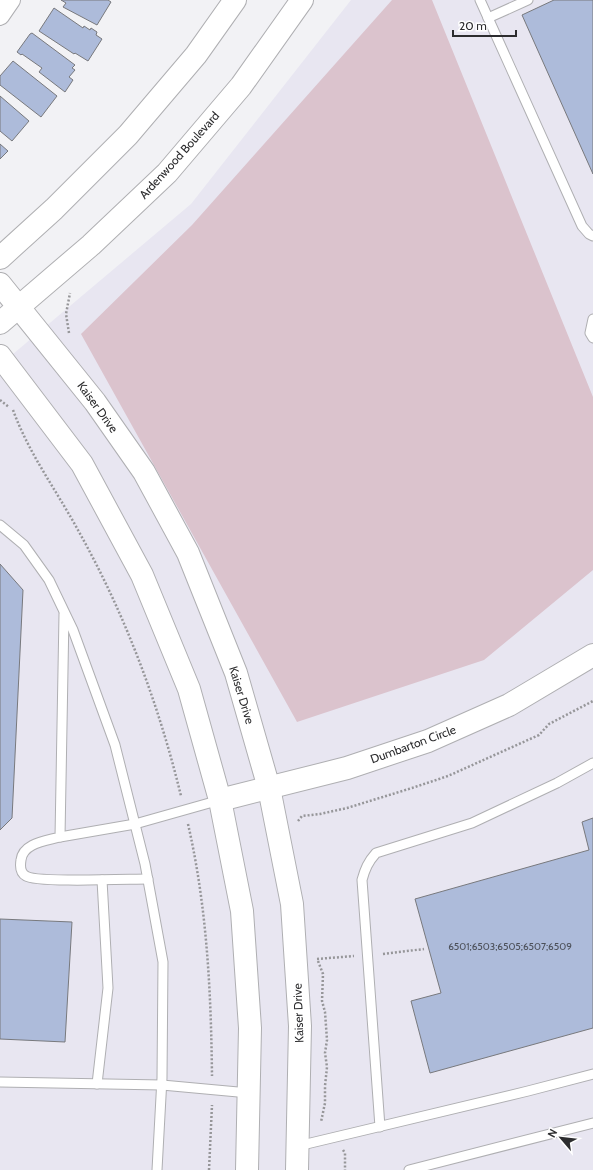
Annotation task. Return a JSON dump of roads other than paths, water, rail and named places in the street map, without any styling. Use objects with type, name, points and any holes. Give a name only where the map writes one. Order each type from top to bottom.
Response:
[{"type":"street","points":[[0,16],[11,0]]},
{"type":"street","points":[[0,258],[54,209],[128,135],[196,55],[235,0]]},
{"type":"street","name":"Ardenwood Boulevard","points":[[0,323],[91,245],[167,173],[241,86],[302,0]]},
{"type":"street","name":"Kaiser Drive","points":[[0,284],[95,402],[144,472],[188,553],[236,673],[269,788],[292,904],[300,1026],[297,1170]]},
{"type":"street","points":[[0,356],[82,464],[142,575],[189,689],[220,800],[242,911],[250,1028],[247,1170]]},
{"type":"street","name":"Dumbarton Circle","points":[[220,800],[347,768],[428,741],[509,705],[593,655]]},
{"type":"lane","points":[[480,0],[582,226],[588,234],[593,236]]},
{"type":"lane","points":[[488,18],[528,0]]},
{"type":"lane","points":[[593,319],[590,333],[593,338]]},
{"type":"lane","points":[[0,525],[24,545],[49,580],[73,630],[115,745],[135,824],[148,879],[163,962],[162,1085],[157,1170]]},
{"type":"lane","points":[[60,837],[64,611]]},
{"type":"lane","points":[[380,1127],[362,880],[369,860],[376,853],[472,824],[557,783],[593,763]]},
{"type":"lane","points":[[148,879],[36,879],[24,876],[21,870],[22,853],[34,844],[60,837],[135,824],[220,800]]},
{"type":"lane","points":[[97,1084],[108,988],[102,880]]},
{"type":"lane","points":[[298,1146],[593,1074]]},
{"type":"lane","points":[[0,1082],[162,1085],[249,1093]]},
{"type":"lane","points":[[409,1170],[593,1123]]}]
